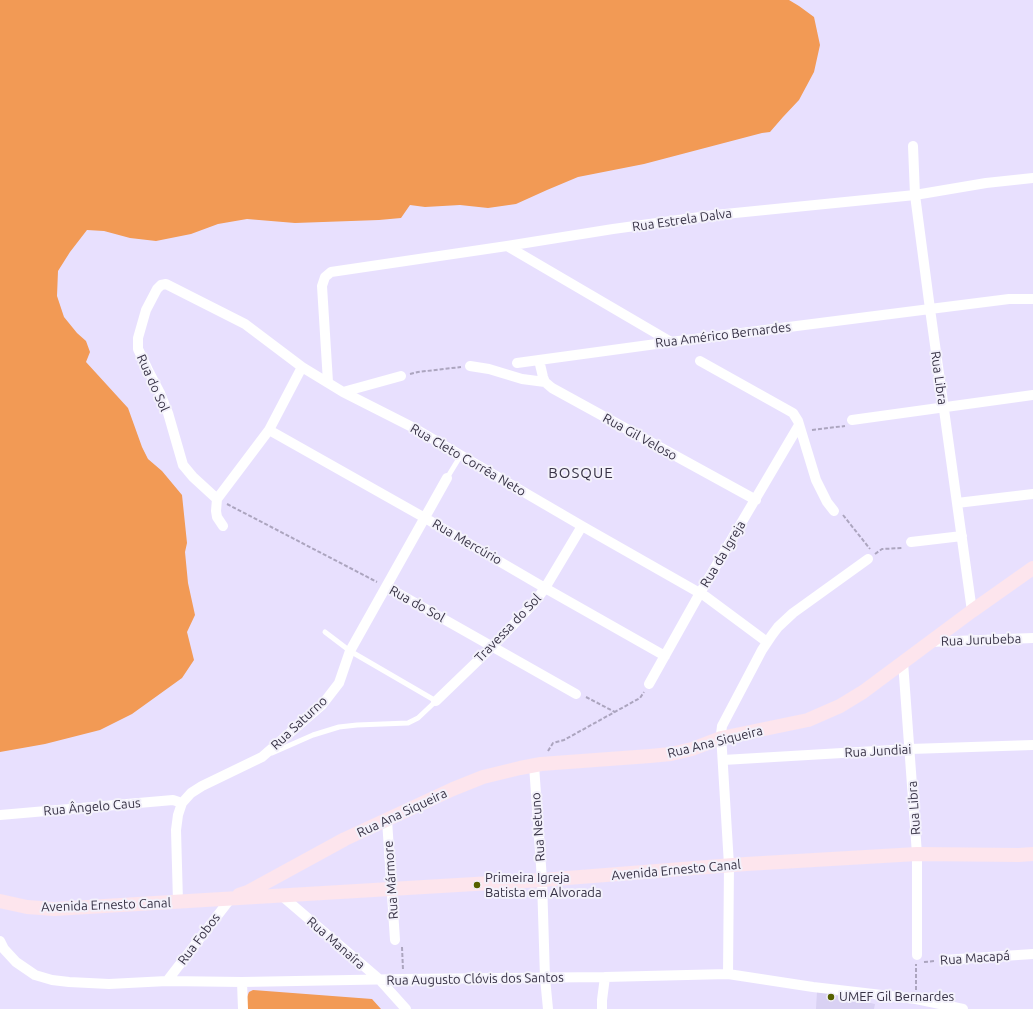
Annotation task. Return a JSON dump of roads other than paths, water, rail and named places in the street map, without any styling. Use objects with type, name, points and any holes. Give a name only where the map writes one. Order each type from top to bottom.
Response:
[{"type":"street","name":"Rua Libra","points":[[913,146],[915,195],[972,611]]},
{"type":"street","name":"Rua Estrela Dalva","points":[[328,382],[322,286],[325,277],[332,272],[715,215],[915,195],[986,183],[1033,178]]},
{"type":"street","points":[[507,246],[671,342]]},
{"type":"street","name":"Rua Cleto Corrêa Neto","points":[[166,284],[246,324],[302,367],[343,392],[414,428],[700,593],[767,642]]},
{"type":"street","name":"Rua do Sol","points":[[166,284],[157,288],[146,310],[140,327],[138,349],[160,393],[168,413],[183,465],[193,477],[217,499]]},
{"type":"street","name":"Rua Américo Bernardes","points":[[517,363],[1009,299],[1033,299]]},
{"type":"street","points":[[470,366],[490,369],[522,380],[545,382],[539,360]]},
{"type":"street","points":[[700,361],[790,411],[796,416],[816,480],[827,502],[834,511]]},
{"type":"street","points":[[223,526],[217,517],[217,499],[268,430],[302,367]]},
{"type":"street","points":[[343,392],[401,376]]},
{"type":"street","name":"Rua Gil Veloso","points":[[545,382],[556,391],[756,500]]},
{"type":"street","points":[[852,420],[1033,395]]},
{"type":"street","name":"Rua da Igreja","points":[[649,684],[700,593],[799,425]]},
{"type":"street","name":"Rua Mercúrio","points":[[268,430],[425,518],[664,656]]},
{"type":"street","name":"Rua Saturno","points":[[182,803],[191,793],[202,786],[262,758],[322,705],[339,683],[350,651],[447,478]]},
{"type":"street","points":[[957,503],[1033,494]]},
{"type":"street","name":"Travessa do Sol","points":[[436,701],[492,647],[534,603],[545,588],[582,526]]},
{"type":"street","points":[[908,545],[962,536]]},
{"type":"street","points":[[728,974],[729,865],[721,738],[721,731],[724,721],[767,642],[778,628],[793,613],[871,557]]},
{"type":"street","name":"Rua Ana Siqueira","points":[[277,876],[345,839],[453,789],[499,772],[541,764],[666,755],[692,749],[721,738],[808,720],[846,703],[863,692],[929,642],[1033,568]]},
{"type":"street","name":"Rua do Sol","points":[[387,587],[576,694]]},
{"type":"street","name":"Rua Jurubeba","points":[[929,642],[1033,638]]},
{"type":"street","name":"Rua Libra","points":[[903,662],[917,854],[917,959]]},
{"type":"street","name":"Rua Jundiai","points":[[723,760],[910,749],[1033,745]]},
{"type":"street","name":"Rua Netuno","points":[[541,764],[542,880],[545,978],[548,1009]]},
{"type":"street","name":"Rua Ângelo Caus","points":[[0,815],[173,800],[182,803]]},
{"type":"street","points":[[178,902],[176,830],[178,815],[182,803]]},
{"type":"street","name":"Rua Mármore","points":[[387,820],[392,890],[399,944]]},
{"type":"street","name":"Avenida Ernesto Canal","points":[[0,901],[27,907],[54,909],[392,890],[729,865],[917,854],[1033,854]]},
{"type":"street","points":[[1019,855],[1033,861]]},
{"type":"street","points":[[291,882],[286,876],[277,876],[272,881],[272,889],[276,894],[282,896],[290,893],[292,889],[291,872],[298,864]]},
{"type":"street","name":"Avenida Ernesto Canal","points":[[230,898],[248,892],[277,876]]},
{"type":"street","name":"Avenida Ernesto Canal","points":[[291,882],[295,888],[301,891],[319,894]]},
{"type":"street","name":"Rua Manaíra","points":[[282,896],[379,980],[406,1009]]},
{"type":"street","name":"Rua Fobos","points":[[167,981],[230,898]]},
{"type":"street","name":"Rua Augusto Clóvis dos Santos","points":[[0,941],[4,949],[16,962],[35,975],[52,980],[69,982],[109,984],[167,981],[242,982],[605,978],[728,974],[813,987],[916,999],[963,1009]]},
{"type":"street","name":"Rua Macapá","points":[[944,960],[1033,954]]},
{"type":"street","points":[[602,1009],[605,978]]},
{"type":"street","points":[[242,982],[243,1009]]},
{"type":"lane","name":"Rua Saturno","points":[[447,478],[461,456]]},
{"type":"lane","points":[[324,632],[350,651],[436,701]]},
{"type":"lane","name":"Travessa do Sol","points":[[262,758],[313,735],[339,727],[408,723],[418,718],[436,701]]},
{"type":"place","name":"Primeira Igreja Batista em Alvorada","points":[[477,885]]},
{"type":"place","name":"UMEF Gil Bernardes","points":[[831,997]]},
{"type":"district","name":"BOSQUE","points":[[581,473]]}]
